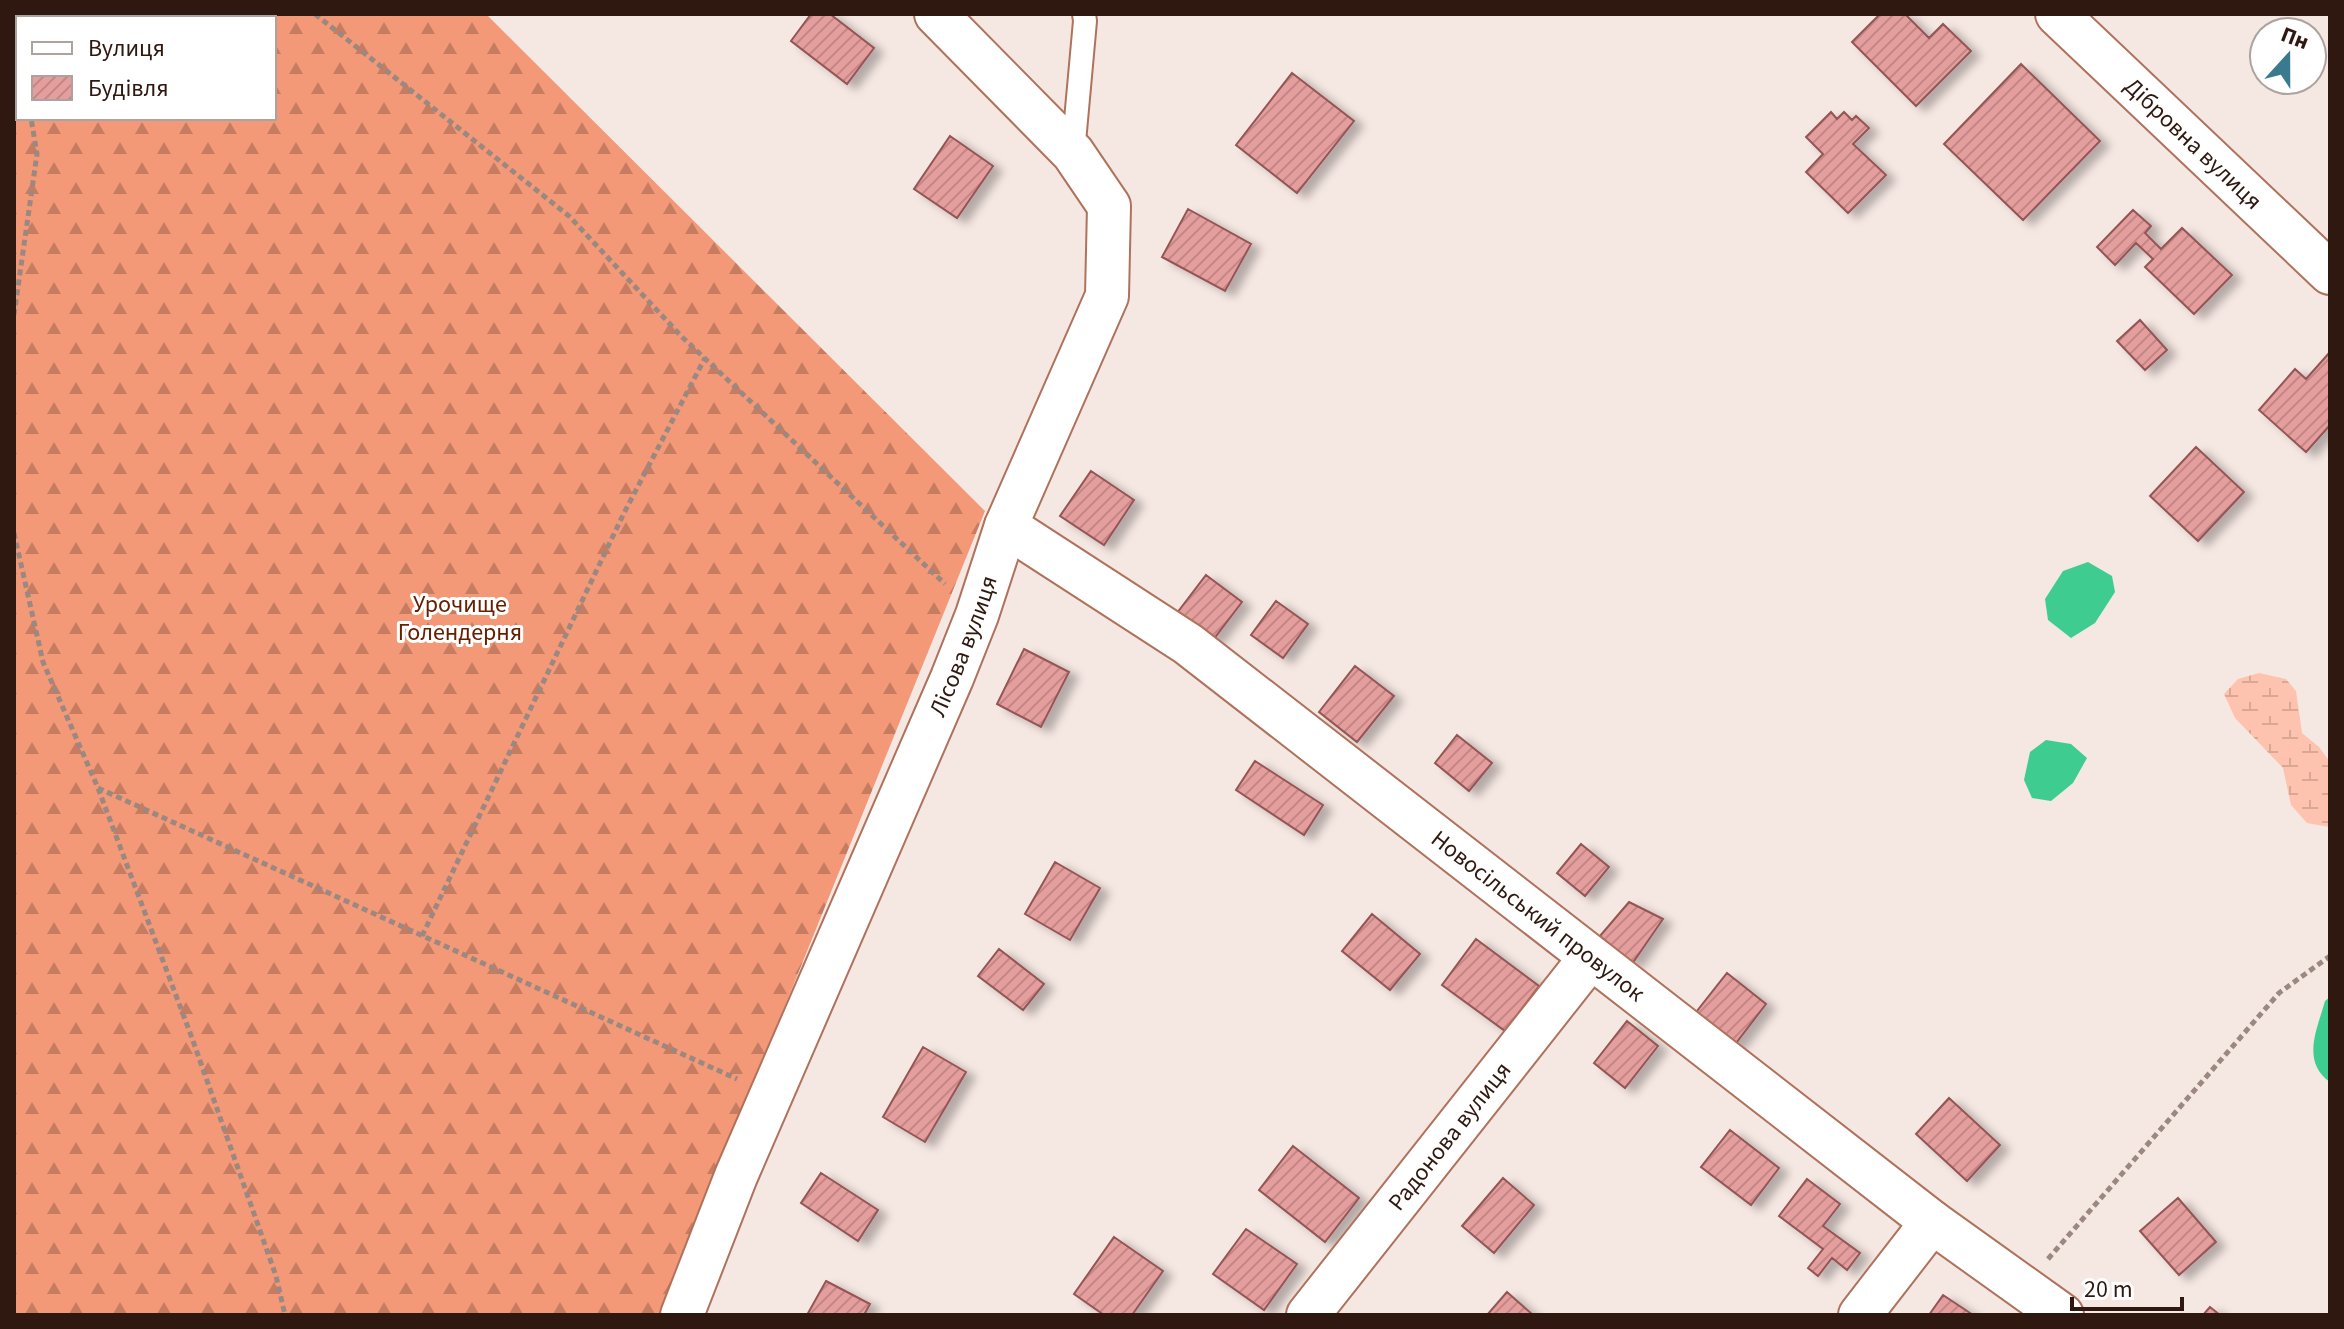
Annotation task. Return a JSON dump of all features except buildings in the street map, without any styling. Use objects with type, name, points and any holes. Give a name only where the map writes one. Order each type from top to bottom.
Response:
[{"type":"street","name":"Лісова вулиця","points":[[682,1315],[771,1094],[952,678],[977,615],[1006,526],[1107,296],[1109,206],[1073,153],[936,14]]},
{"type":"street","name":"Дібровна вулиця","points":[[2057,14],[2330,273]]},
{"type":"street","name":"Новосільський провулок","points":[[1006,526],[1188,644],[1932,1222],[2062,1315]]},
{"type":"street","name":"Радонова вулиця","points":[[1308,1315],[1590,958]]},
{"type":"street","points":[[1860,1315],[1932,1222]]},
{"type":"lane","points":[[1073,153],[1084,14]]},
{"type":"path","points":[[315,14],[569,216],[705,358],[977,615]]},
{"type":"path","points":[[14,315],[37,154],[31,120]]},
{"type":"path","points":[[422,936],[624,513],[705,358]]},
{"type":"path","points":[[14,533],[43,662],[98,788],[192,1038],[276,1276],[285,1315]]},
{"type":"path","points":[[98,788],[771,1094]]},
{"type":"path","points":[[2025,1286],[2279,993],[2330,956]]},
{"type":"green space","name":"Урочище Голендерня","points":[[14,14],[486,14],[985,511],[660,1315],[14,1315]]},
{"type":"green space","points":[[2259,673],[2286,679],[2296,691],[2302,733],[2319,747],[2330,762],[2329,827],[2307,823],[2291,805],[2283,768],[2235,718],[2224,694],[2238,679]]},
{"type":"shaded area","points":[[2088,562],[2112,576],[2115,592],[2095,623],[2071,638],[2048,620],[2045,599],[2063,571]]},
{"type":"shaded area","points":[[2046,740],[2071,744],[2087,758],[2073,783],[2051,801],[2032,798],[2024,780],[2030,752]]},
{"type":"shaded area","points":[[2330,997],[2330,1082],[2316,1065],[2314,1044],[2325,1001]]}]
